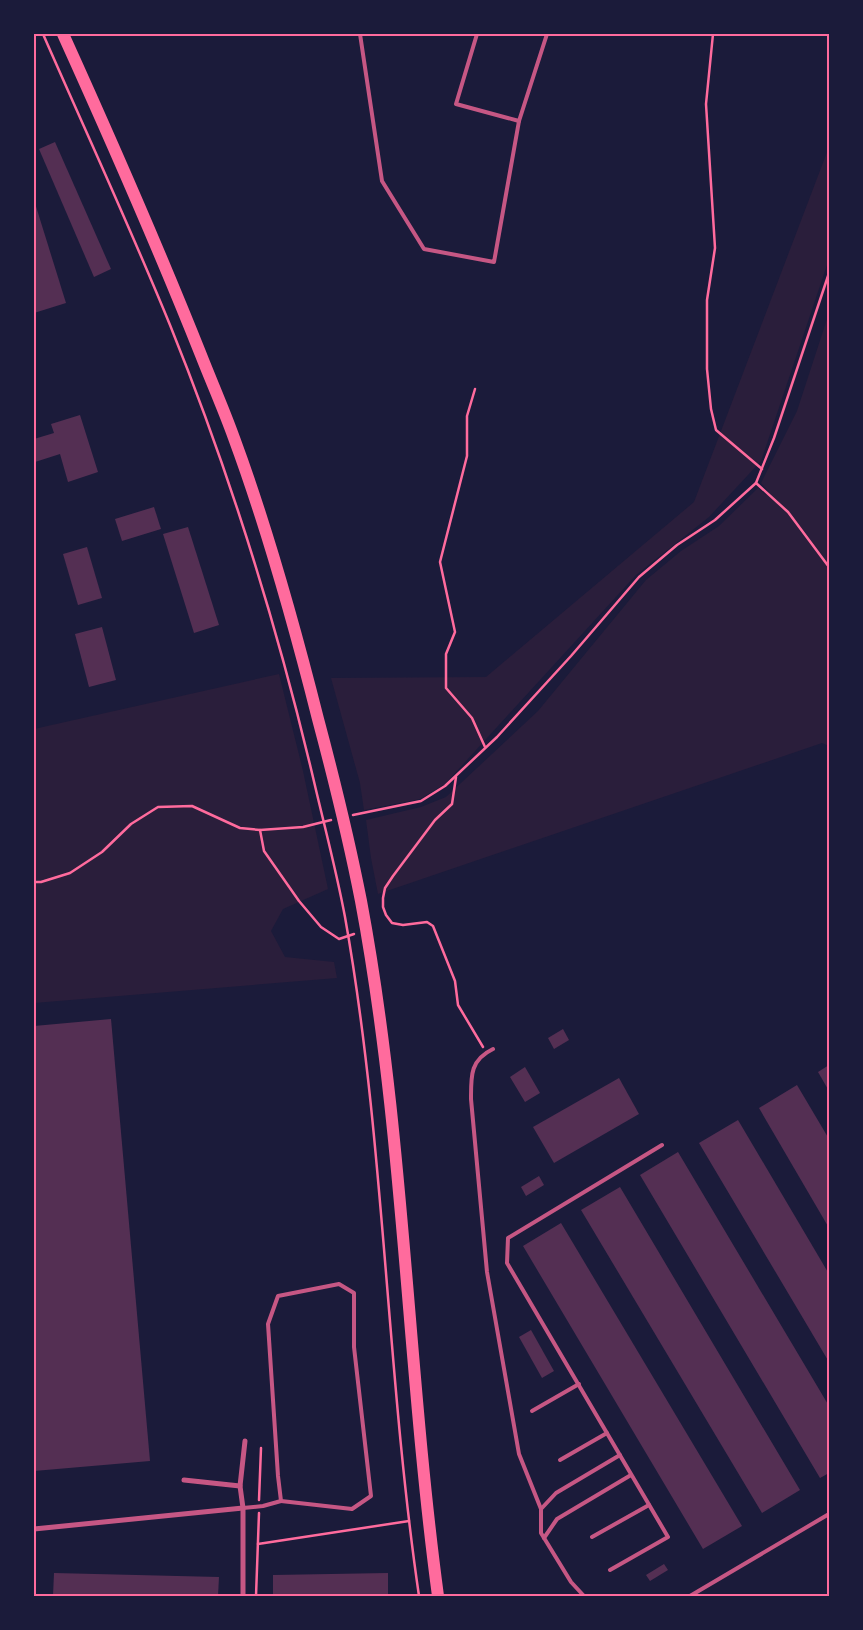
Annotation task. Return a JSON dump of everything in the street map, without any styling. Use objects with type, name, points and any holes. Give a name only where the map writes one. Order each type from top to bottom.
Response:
[{"type":"main road","points":[[63,34],[176,291],[240,456],[271,549],[306,668],[335,783],[360,899],[374,982],[396,1170],[429,1530],[438,1596]]},
{"type":"street","points":[[243,1596],[244,1508],[240,1486],[245,1441]]},
{"type":"street","points":[[184,1480],[240,1486]]},
{"type":"street","points":[[34,1529],[244,1508]]},
{"type":"lane","points":[[360,34],[382,181],[424,248],[494,262],[519,121],[547,34]]},
{"type":"lane","points":[[478,34],[456,104],[519,121]]},
{"type":"lane","points":[[493,1048],[476,1062],[471,1077],[471,1099],[487,1272],[519,1454],[541,1509],[541,1533],[571,1582],[584,1596]]},
{"type":"lane","points":[[610,1570],[668,1537],[507,1262],[508,1238],[662,1145]]},
{"type":"lane","points":[[244,1508],[259,1507],[281,1501],[352,1509],[371,1496],[354,1347],[354,1293],[339,1284],[278,1296],[268,1324],[281,1501]]},
{"type":"lane","points":[[532,1412],[579,1384]]},
{"type":"lane","points":[[560,1460],[607,1433]]},
{"type":"lane","points":[[541,1509],[561,1489],[620,1455]]},
{"type":"lane","points":[[544,1538],[556,1518],[631,1475]]},
{"type":"lane","points":[[592,1537],[649,1504]]},
{"type":"lane","points":[[690,1596],[829,1514]]},
{"type":"path","points":[[43,34],[170,325],[236,504],[269,606],[295,700],[344,915],[370,1100],[409,1521],[419,1596]]},
{"type":"path","points":[[713,34],[706,104],[715,248],[707,300],[707,369],[711,409],[716,430],[762,469]]},
{"type":"path","points":[[388,808],[421,801],[446,786],[486,748],[571,656],[639,577],[677,545],[715,520],[756,483],[774,438],[829,273]]},
{"type":"path","points":[[474,389],[467,416],[468,456],[440,562],[455,632],[446,654],[446,688],[472,718],[486,748]]},
{"type":"path","points":[[756,483],[788,512],[829,567]]},
{"type":"path","points":[[456,776],[452,804],[435,820],[385,888],[383,907],[386,916],[392,923],[403,925],[427,922],[433,926],[456,981],[458,1005],[486,1052]]},
{"type":"path","points":[[34,882],[41,882],[70,873],[102,852],[131,824],[158,807],[192,806],[240,828],[260,830],[303,827]]},
{"type":"path","points":[[260,830],[264,851],[299,902],[322,928],[339,938],[366,932]]},
{"type":"path","points":[[256,1596],[261,1448]]},
{"type":"path","points":[[258,1544],[409,1521]]},
{"type":"shaded area","points":[[829,147],[829,259],[761,461],[709,517],[636,575],[445,784],[420,799],[364,810],[360,783],[331,678],[486,677],[694,502]]},
{"type":"shaded area","points":[[829,313],[829,746],[822,743],[378,894],[366,820],[421,807],[446,797],[538,711],[646,580],[681,551],[719,526],[758,488],[766,495],[769,492],[761,483],[797,411]]},
{"type":"shaded area","points":[[279,674],[303,771],[328,889],[283,909],[271,931],[285,957],[334,962],[337,978],[34,1003],[34,729]]},
{"type":"building","points":[[55,142],[111,269],[94,277],[39,149]]},
{"type":"building","points":[[34,200],[66,303],[34,313]]},
{"type":"building","points":[[80,415],[98,472],[68,482],[60,454],[35,462],[34,439],[54,433],[51,424]]},
{"type":"building","points":[[154,507],[161,529],[122,541],[115,519]]},
{"type":"building","points":[[188,527],[219,625],[194,633],[163,534]]},
{"type":"building","points":[[87,547],[102,598],[78,605],[63,554]]},
{"type":"building","points":[[102,627],[116,680],[89,687],[75,634]]},
{"type":"building","points":[[111,1019],[150,1461],[34,1471],[34,1026]]},
{"type":"building","points":[[563,1029],[569,1040],[554,1049],[548,1038]]},
{"type":"building","points":[[829,1065],[829,1091],[818,1072]]},
{"type":"building","points":[[525,1067],[540,1093],[525,1102],[510,1077]]},
{"type":"building","points":[[619,1078],[639,1114],[554,1163],[533,1127]]},
{"type":"building","points":[[797,1085],[829,1139],[829,1228],[759,1108]]},
{"type":"building","points":[[738,1120],[829,1274],[829,1362],[699,1143]]},
{"type":"building","points":[[678,1152],[829,1406],[829,1473],[820,1478],[640,1175]]},
{"type":"building","points":[[539,1176],[544,1185],[526,1196],[521,1187]]},
{"type":"building","points":[[620,1187],[800,1490],[762,1513],[581,1210]]},
{"type":"building","points":[[561,1223],[742,1526],[703,1549],[523,1246]]},
{"type":"building","points":[[531,1330],[554,1371],[542,1378],[519,1337]]},
{"type":"building","points":[[664,1564],[668,1570],[650,1581],[646,1575]]},
{"type":"building","points":[[54,1573],[219,1577],[218,1596],[53,1596]]},
{"type":"building","points":[[388,1573],[388,1596],[273,1596],[273,1575]]}]
